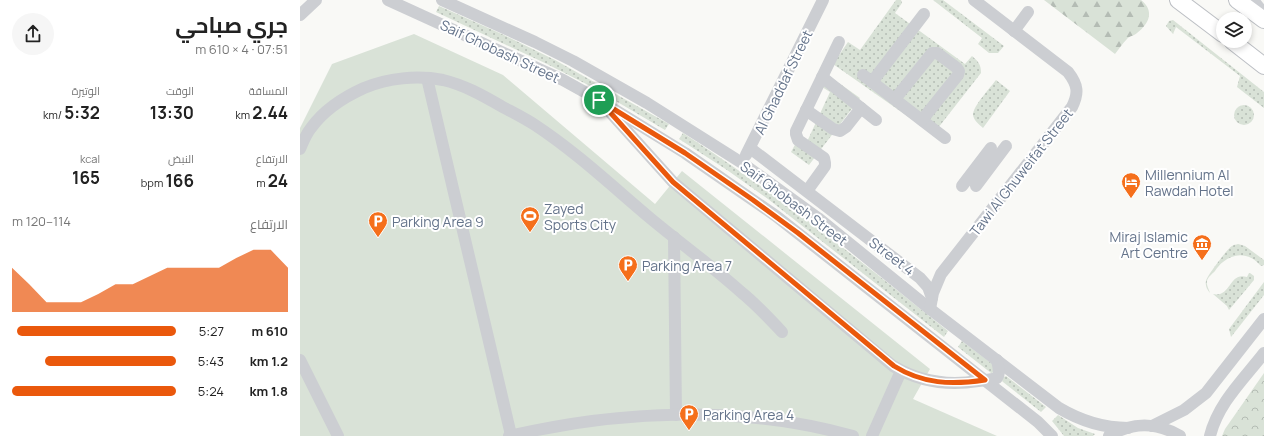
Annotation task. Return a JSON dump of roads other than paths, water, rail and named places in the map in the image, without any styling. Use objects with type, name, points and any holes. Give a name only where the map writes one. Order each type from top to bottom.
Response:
[{"type":"main road","points":[[1178,0],[1216,29]]},
{"type":"main road","points":[[1237,0],[1264,20]]},
{"type":"main road","points":[[1241,48],[1264,66]]},
{"type":"street","points":[[300,15],[316,0]]},
{"type":"street","name":"Saif Ghobash Street","points":[[388,0],[548,72],[599,100],[685,153],[792,229],[1038,422],[1052,436]]},
{"type":"street","name":"Saif Ghobash Street","points":[[442,0],[580,64],[648,103],[742,163],[818,218],[931,304],[997,360],[1069,415],[1092,424],[1116,428],[1128,428]]},
{"type":"street","name":"Al Ghaddaf Street","points":[[742,163],[823,0]]},
{"type":"street","name":"Tawi Al Ghuweifat Street","points":[[931,304],[940,274],[1072,107],[1076,99],[1077,89],[1074,80],[1068,72],[974,0]]},
{"type":"street","points":[[1253,0],[1264,14]]},
{"type":"street","points":[[1014,31],[1028,12]]},
{"type":"street","points":[[924,14],[868,78],[945,138]]},
{"type":"street","points":[[807,191],[825,166],[825,163],[824,158],[798,140],[796,137],[797,129],[839,42]]},
{"type":"street","points":[[895,99],[932,53],[937,53],[957,68],[959,71],[958,75],[922,120]]},
{"type":"street","points":[[822,77],[876,120]]},
{"type":"street","points":[[300,149],[311,128],[323,114],[338,102],[371,85],[389,80],[408,78],[443,80],[460,85],[475,91],[534,124],[577,156],[741,292],[782,332]]},
{"type":"street","points":[[427,78],[510,436],[549,428],[603,420],[676,415],[741,416],[786,422],[836,434],[853,436]]},
{"type":"street","points":[[599,100],[673,182],[887,361],[916,377],[952,384],[995,379],[999,376],[1000,370],[997,360]]},
{"type":"street","points":[[806,110],[832,129],[840,130],[846,127],[861,108]]},
{"type":"street","points":[[976,186],[1006,146]]},
{"type":"street","name":"Street 4","points":[[750,148],[920,278],[928,287],[931,304]]},
{"type":"street","points":[[962,186],[992,148]]},
{"type":"street","points":[[674,237],[676,415]]},
{"type":"street","name":"Street 4","points":[[920,278],[928,278],[940,274]]},
{"type":"street","points":[[1152,426],[1184,410],[1206,393],[1264,319]]},
{"type":"street","points":[[1210,436],[1218,413],[1264,353]]},
{"type":"street","points":[[300,360],[338,436]]},
{"type":"street","points":[[872,436],[901,370]]},
{"type":"street","points":[[1109,436],[1140,425],[1163,428],[1180,436]]},
{"type":"place","name":"Millennium Al Rawdah Hotel","points":[[1131,199]]},
{"type":"place","name":"Zayed Sports City","points":[[530,233]]},
{"type":"place","name":"Parking Area 9","points":[[378,238]]},
{"type":"place","name":"Miraj Islamic Art Centre","points":[[1202,261]]},
{"type":"place","name":"Parking Area 7","points":[[628,282]]},
{"type":"place","name":"Parking Area 4","points":[[689,431]]}]
